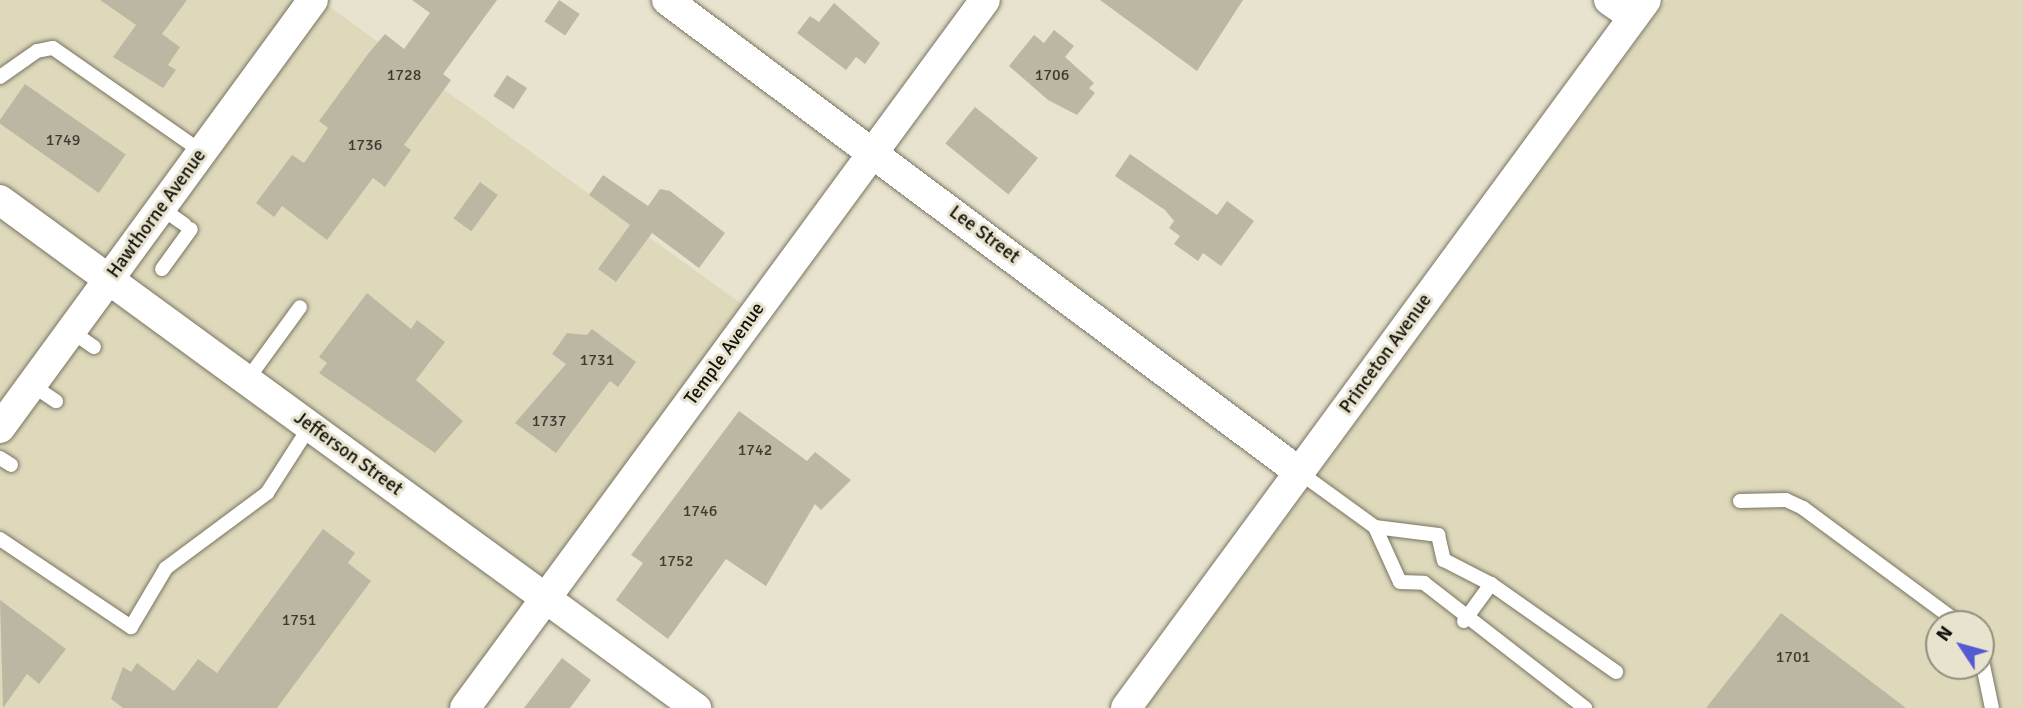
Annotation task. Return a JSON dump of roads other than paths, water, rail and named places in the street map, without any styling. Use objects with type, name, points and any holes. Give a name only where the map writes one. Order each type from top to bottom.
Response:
[{"type":"street","name":"Hawthorne Avenue","points":[[0,428],[44,393],[83,339],[109,279],[179,221],[202,152],[313,0]]},
{"type":"street","name":"Lee Street","points":[[667,0],[1299,472]]},
{"type":"street","name":"Temple Avenue","points":[[465,708],[985,0]]},
{"type":"street","points":[[1609,0],[1639,9]]},
{"type":"street","name":"Princeton Avenue","points":[[1126,708],[1639,9]]},
{"type":"street","name":"Jefferson Street","points":[[0,200],[696,708]]},
{"type":"lane","points":[[0,77],[27,56],[53,48],[202,152]]},
{"type":"lane","points":[[162,269],[179,221]]},
{"type":"lane","points":[[247,380],[300,307]]},
{"type":"lane","points":[[0,539],[131,627],[166,568],[267,493],[310,426]]},
{"type":"lane","points":[[1299,472],[1375,527],[1438,536],[1444,560],[1491,584],[1616,672]]},
{"type":"lane","points":[[1740,501],[1786,500],[1803,508],[1941,610]]},
{"type":"lane","points":[[1375,527],[1400,582],[1424,583],[1464,621],[1585,708]]},
{"type":"lane","points":[[1464,621],[1491,584]]},
{"type":"lane","points":[[1986,680],[1992,708]]}]
